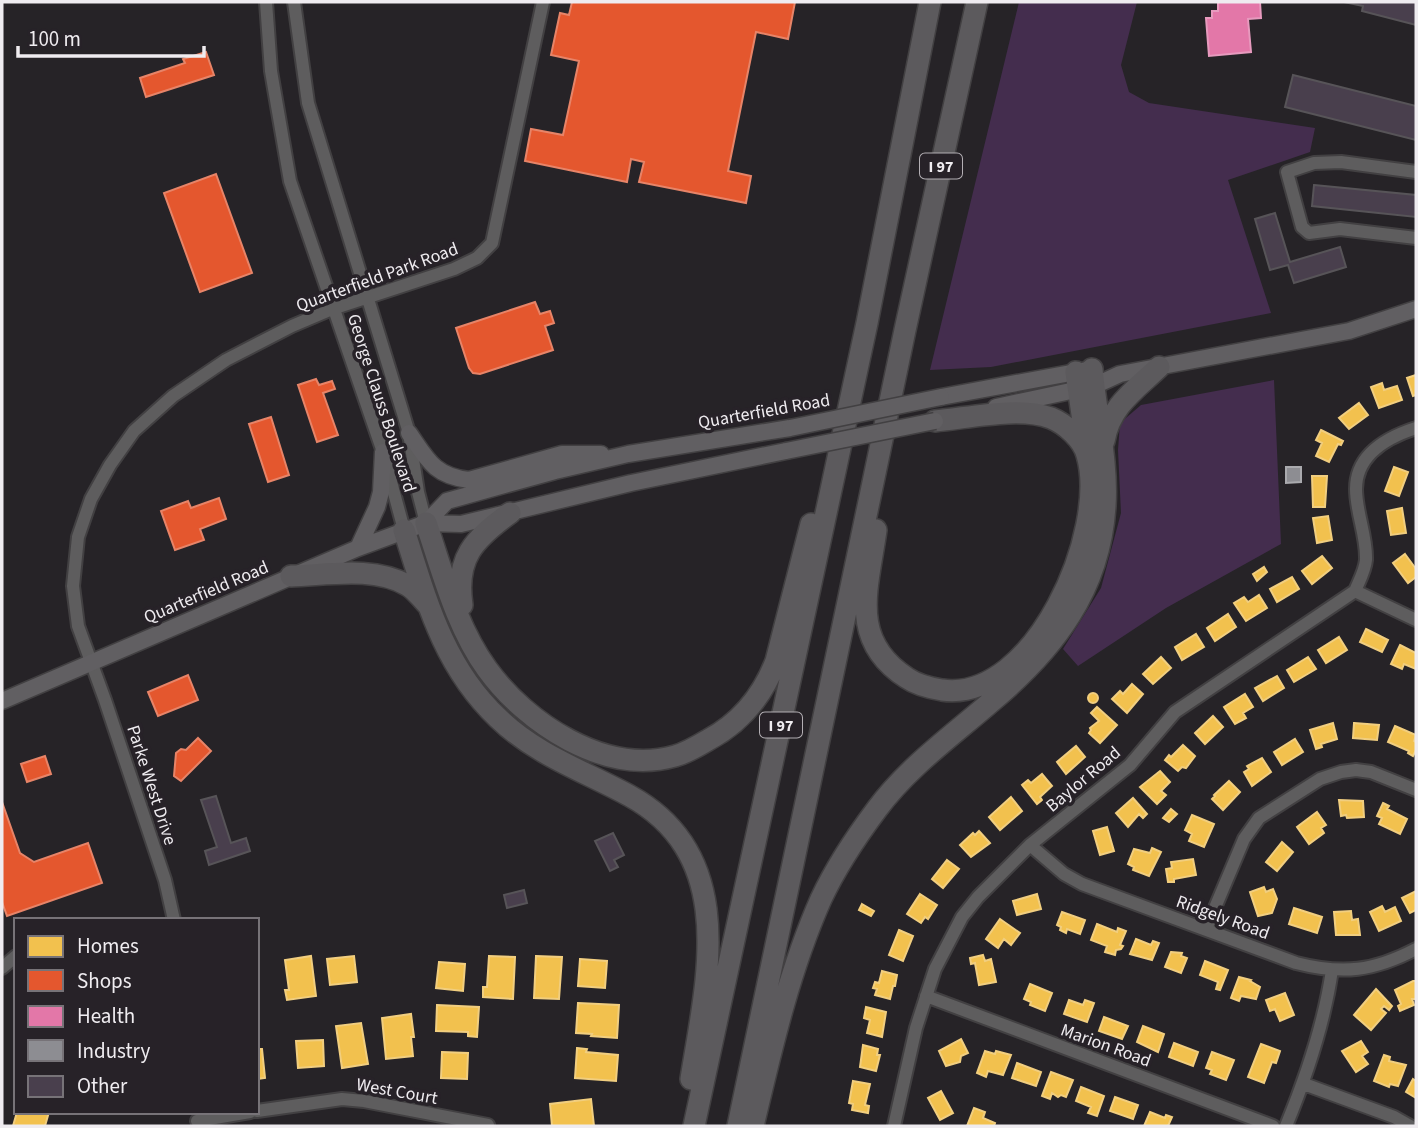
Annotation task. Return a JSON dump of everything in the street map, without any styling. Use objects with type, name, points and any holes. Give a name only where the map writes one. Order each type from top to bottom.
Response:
[{"type":"highway","name":"I 97","points":[[738,1126],[905,330],[977,2]]},
{"type":"highway","name":"I 97","points":[[694,1126],[867,323],[929,7]]},
{"type":"highway","points":[[426,523],[466,635],[488,670],[512,698],[540,721],[587,748],[635,760],[674,756],[719,734],[738,719],[755,701],[769,678],[776,661],[802,556],[867,323]]},
{"type":"highway","points":[[905,330],[866,614],[870,636],[878,652],[892,668],[910,681],[929,688],[948,690],[976,686],[1000,674],[1032,644],[1063,596],[1082,545],[1090,474],[1095,453],[1111,415],[1118,405],[1159,367]]},
{"type":"highway","points":[[753,1126],[790,986],[821,900],[836,869],[857,837],[896,788],[933,751],[1036,662],[1062,630],[1078,603],[1101,537],[1105,506],[1085,379]]},
{"type":"highway","points":[[935,421],[1024,413],[1038,415],[1061,423],[1095,453]]},
{"type":"highway","points":[[466,635],[460,591],[468,551],[480,536],[510,513]]},
{"type":"highway","points":[[404,530],[444,646],[461,676],[497,718],[520,738],[545,754],[632,797],[657,814],[676,833],[692,857],[702,883],[709,941],[701,1017],[683,1126]]},
{"type":"highway","points":[[291,576],[366,573],[382,576],[410,586],[429,606]]},
{"type":"main road","name":"Quarterfield Road","points":[[426,523],[447,501],[628,454],[790,428],[941,397],[1159,367],[1349,331],[1416,309]]},
{"type":"main road","name":"Quarterfield Road","points":[[2,701],[291,576],[426,523],[460,524],[631,483],[935,421],[1085,379]]},
{"type":"main road","points":[[409,433],[431,464],[442,474],[468,480],[562,454],[628,454]]},
{"type":"main road","points":[[358,548],[378,502],[383,452]]},
{"type":"street","name":"George Clauss Boulevard","points":[[266,2],[271,71],[290,181],[383,452],[404,530]]},
{"type":"street","name":"George Clauss Boulevard","points":[[294,2],[308,103],[409,433],[418,492],[426,523]]},
{"type":"street","name":"Quarterfield Park Road","points":[[92,662],[78,626],[73,586],[78,537],[91,499],[110,465],[134,430],[173,396],[226,360],[332,309],[454,269],[477,258],[492,243],[543,2]]},
{"type":"street","points":[[1416,172],[1341,162],[1314,163],[1287,172],[1302,227],[1309,233],[1340,229],[1416,238]]},
{"type":"street","points":[[1416,428],[1382,441],[1373,450],[1358,476],[1356,489],[1366,561],[1355,591],[1416,620]]},
{"type":"street","name":"Baylor Road","points":[[894,1126],[916,1028],[939,960],[962,917],[978,897],[1030,845],[1130,765],[1175,712],[1355,591]]},
{"type":"street","name":"Parke West Drive","points":[[92,662],[165,880],[174,918]]},
{"type":"street","points":[[1206,929],[1244,839],[1259,818],[1320,779],[1341,772],[1371,772],[1416,790]]},
{"type":"street","name":"Ridgely Road","points":[[1030,845],[1064,874],[1082,884],[1296,963],[1332,970],[1374,967],[1416,949]]},
{"type":"street","points":[[1286,1126],[1304,1084],[1326,1011],[1332,970]]},
{"type":"street","name":"Marion Road","points":[[926,996],[1273,1126]]},
{"type":"street","points":[[1304,1084],[1394,1117],[1410,1126]]},
{"type":"street","name":"West Court","points":[[259,1111],[342,1099],[488,1125]]},
{"type":"street","points":[[196,1120],[236,1114]]},
{"type":"shaded area","points":[[1019,2],[1137,2],[1121,65],[1129,92],[1149,103],[1315,128],[1310,152],[1228,180],[1271,313],[991,367],[930,370]]},
{"type":"shaded area","points":[[1274,380],[1281,544],[1166,608],[1078,666],[1063,649],[1101,588],[1121,513],[1118,450],[1120,423],[1141,405]]},
{"type":"building: Homes","points":[[1416,375],[1416,395],[1413,396],[1407,378]]},
{"type":"building: Homes","points":[[1382,383],[1384,390],[1397,386],[1402,400],[1379,408],[1371,387]]},
{"type":"building: Homes","points":[[1359,403],[1368,415],[1349,429],[1339,418]]},
{"type":"building: Homes","points":[[1321,430],[1343,441],[1341,445],[1338,444],[1329,462],[1316,456],[1322,443],[1316,440]]},
{"type":"building: Homes","points":[[1394,467],[1408,472],[1399,496],[1385,491]]},
{"type":"building: Homes","points":[[1312,476],[1327,476],[1325,507],[1313,507]]},
{"type":"building: Homes","points":[[1402,508],[1406,533],[1391,535],[1387,511]]},
{"type":"building: Homes","points":[[1328,516],[1332,540],[1317,543],[1313,518]]},
{"type":"building: Homes","points":[[1405,554],[1416,569],[1416,577],[1408,583],[1393,563]]},
{"type":"building: Homes","points":[[1322,556],[1332,568],[1312,584],[1302,571]]},
{"type":"building: Homes","points":[[1264,567],[1267,572],[1257,581],[1253,574]]},
{"type":"building: Homes","points":[[1292,577],[1299,589],[1277,602],[1270,589]]},
{"type":"building: Homes","points":[[1259,595],[1267,608],[1246,621],[1234,603],[1244,597],[1248,602]]},
{"type":"building: Homes","points":[[1228,614],[1236,627],[1215,641],[1207,628]]},
{"type":"building: Homes","points":[[1366,629],[1388,640],[1382,652],[1360,642]]},
{"type":"building: Homes","points":[[1196,634],[1204,647],[1182,660],[1175,647]]},
{"type":"building: Homes","points":[[1339,637],[1347,650],[1326,663],[1318,650]]},
{"type":"building: Homes","points":[[1400,645],[1416,653],[1416,669],[1404,664],[1402,669],[1391,664]]},
{"type":"building: Homes","points":[[1161,657],[1171,668],[1153,684],[1143,674]]},
{"type":"building: Homes","points":[[1308,657],[1316,669],[1294,682],[1287,670]]},
{"type":"building: Homes","points":[[1277,676],[1284,688],[1263,701],[1255,688]]},
{"type":"building: Homes","points":[[1132,684],[1143,694],[1127,713],[1112,699],[1120,691],[1123,694]]},
{"type":"building: Homes","points":[[1093,693],[1097,694],[1097,702],[1093,703],[1089,702],[1088,698],[1089,694]]},
{"type":"building: Homes","points":[[1245,694],[1253,707],[1243,713],[1246,718],[1235,724],[1224,707]]},
{"type":"building: Homes","points":[[1097,707],[1117,725],[1100,743],[1089,733],[1090,728],[1099,721],[1091,713]]},
{"type":"building: Homes","points":[[1213,716],[1223,727],[1205,744],[1195,733]]},
{"type":"building: Homes","points":[[1333,723],[1337,739],[1321,744],[1322,747],[1316,749],[1310,730]]},
{"type":"building: Homes","points":[[1354,723],[1379,725],[1377,740],[1353,738]]},
{"type":"building: Homes","points":[[1395,726],[1416,735],[1416,750],[1413,756],[1409,751],[1388,742]]},
{"type":"building: Homes","points":[[1295,739],[1303,752],[1282,765],[1274,752]]},
{"type":"building: Homes","points":[[1183,745],[1195,756],[1186,768],[1182,767],[1178,771],[1165,760]]},
{"type":"building: Homes","points":[[1076,746],[1085,757],[1066,774],[1057,762]]},
{"type":"building: Homes","points":[[1262,758],[1271,772],[1252,786],[1244,772],[1249,769],[1247,766]]},
{"type":"building: Homes","points":[[1160,771],[1170,782],[1161,791],[1166,795],[1157,804],[1140,787]]},
{"type":"building: Homes","points":[[1042,774],[1052,786],[1040,797],[1042,800],[1037,804],[1022,785],[1028,780],[1031,783]]},
{"type":"building: Homes","points":[[1229,781],[1240,792],[1223,810],[1212,799]]},
{"type":"building: Homes","points":[[1011,797],[1022,811],[1000,830],[989,817]]},
{"type":"building: Homes","points":[[1133,798],[1147,814],[1143,818],[1139,814],[1128,827],[1116,813]]},
{"type":"building: Homes","points":[[1339,800],[1363,801],[1364,817],[1341,816]]},
{"type":"building: Homes","points":[[1383,803],[1389,806],[1387,809],[1407,819],[1400,834],[1379,824],[1382,818],[1377,816]]},
{"type":"building: Homes","points":[[1171,809],[1177,814],[1169,822],[1163,818]]},
{"type":"building: Homes","points":[[1317,812],[1326,825],[1321,828],[1324,833],[1309,844],[1297,827]]},
{"type":"building: Homes","points":[[1192,815],[1214,824],[1204,847],[1189,841],[1192,834],[1185,830]]},
{"type":"building: Homes","points":[[1107,827],[1114,851],[1100,855],[1093,831]]},
{"type":"building: Homes","points":[[979,831],[990,843],[971,857],[960,845]]},
{"type":"building: Homes","points":[[1282,842],[1293,852],[1277,871],[1266,862]]},
{"type":"building: Homes","points":[[1152,848],[1161,852],[1149,876],[1133,870],[1134,867],[1128,864],[1134,849],[1150,853]]},
{"type":"building: Homes","points":[[1193,859],[1196,875],[1168,882],[1166,869],[1172,868],[1171,862]]},
{"type":"building: Homes","points":[[947,860],[959,869],[943,888],[932,879]]},
{"type":"building: Homes","points":[[1264,887],[1266,892],[1273,889],[1277,899],[1272,913],[1258,916],[1250,892]]},
{"type":"building: Homes","points":[[1416,891],[1416,910],[1410,913],[1402,898]]},
{"type":"building: Homes","points":[[920,894],[937,905],[928,919],[925,917],[921,923],[907,914]]},
{"type":"building: Homes","points":[[1037,894],[1041,909],[1017,915],[1013,901]]},
{"type":"building: Homes","points":[[862,904],[874,911],[871,916],[859,910]]},
{"type":"building: Homes","points":[[1382,906],[1385,912],[1395,907],[1401,921],[1379,931],[1370,912]]},
{"type":"building: Homes","points":[[1294,908],[1322,917],[1317,933],[1289,924]]},
{"type":"building: Homes","points":[[1351,911],[1352,920],[1358,919],[1360,935],[1336,935],[1334,912]]},
{"type":"building: Homes","points":[[1062,912],[1085,920],[1080,934],[1067,929],[1066,933],[1060,930],[1061,927],[1057,925]]},
{"type":"building: Homes","points":[[1000,919],[1020,933],[1011,945],[1004,939],[998,948],[986,939]]},
{"type":"building: Homes","points":[[1097,924],[1117,932],[1118,928],[1126,931],[1120,945],[1123,946],[1116,950],[1115,955],[1105,952],[1107,946],[1091,940]]},
{"type":"building: Homes","points":[[899,930],[913,936],[903,961],[889,955]]},
{"type":"building: Homes","points":[[1136,939],[1151,945],[1153,941],[1159,943],[1152,960],[1130,954]]},
{"type":"building: Homes","points":[[1171,952],[1182,953],[1181,956],[1187,958],[1181,973],[1165,967]]},
{"type":"building: Homes","points":[[983,955],[985,961],[991,959],[996,982],[979,985],[975,963],[971,964],[970,958]]},
{"type":"building: Homes","points":[[311,956],[316,996],[287,1000],[285,990],[289,990],[285,960]]},
{"type":"building: Homes","points":[[354,956],[357,982],[330,985],[327,959]]},
{"type":"building: Homes","points":[[489,956],[515,957],[513,999],[483,997],[483,987],[487,987]]},
{"type":"building: Homes","points":[[536,956],[562,957],[559,999],[534,998]]},
{"type":"building: Homes","points":[[580,959],[607,961],[605,988],[578,986]]},
{"type":"building: Homes","points":[[1205,961],[1228,970],[1220,990],[1216,989],[1218,982],[1200,975]]},
{"type":"building: Homes","points":[[439,962],[465,964],[463,991],[436,988]]},
{"type":"building: Homes","points":[[882,971],[897,975],[890,999],[875,995],[877,989],[873,988],[875,982],[879,983]]},
{"type":"building: Homes","points":[[1239,977],[1251,980],[1260,987],[1256,999],[1241,996],[1239,1001],[1231,998]]},
{"type":"building: Homes","points":[[1416,981],[1416,999],[1412,999],[1414,1005],[1400,1011],[1398,1006],[1401,1004],[1395,990]]},
{"type":"building: Homes","points":[[1030,984],[1052,993],[1045,1011],[1030,1005],[1031,1002],[1024,999]]},
{"type":"building: Homes","points":[[1376,989],[1392,1006],[1389,1010],[1384,1006],[1381,1009],[1386,1013],[1371,1030],[1354,1015]]},
{"type":"building: Homes","points":[[1285,993],[1294,1015],[1280,1021],[1275,1009],[1270,1011],[1266,1000]]},
{"type":"building: Homes","points":[[1069,1000],[1083,1005],[1085,1000],[1094,1003],[1087,1022],[1064,1014]]},
{"type":"building: Homes","points":[[578,1003],[619,1005],[617,1038],[576,1033]]},
{"type":"building: Homes","points":[[437,1005],[479,1007],[477,1037],[468,1036],[468,1032],[436,1031]]},
{"type":"building: Homes","points":[[866,1007],[886,1012],[882,1037],[867,1033],[870,1020],[864,1018]]},
{"type":"building: Homes","points":[[411,1014],[413,1056],[386,1059],[382,1018]]},
{"type":"building: Homes","points":[[1104,1017],[1128,1026],[1122,1039],[1099,1031]]},
{"type":"building: Homes","points":[[361,1023],[368,1064],[342,1068],[336,1026]]},
{"type":"building: Homes","points":[[1143,1026],[1164,1034],[1158,1052],[1137,1042]]},
{"type":"building: Homes","points":[[961,1039],[968,1053],[961,1056],[960,1062],[946,1066],[939,1051]]},
{"type":"building: Homes","points":[[323,1040],[324,1066],[298,1068],[296,1041]]},
{"type":"building: Homes","points":[[1361,1041],[1368,1052],[1362,1056],[1368,1064],[1356,1072],[1342,1051]]},
{"type":"building: Homes","points":[[1174,1043],[1198,1052],[1193,1066],[1169,1057]]},
{"type":"building: Homes","points":[[1261,1044],[1280,1051],[1276,1063],[1272,1062],[1264,1083],[1248,1077]]},
{"type":"building: Homes","points":[[863,1045],[878,1049],[877,1055],[880,1055],[876,1071],[860,1067]]},
{"type":"building: Homes","points":[[577,1048],[587,1049],[586,1052],[618,1055],[616,1081],[575,1078]]},
{"type":"building: Homes","points":[[259,1049],[262,1049],[265,1078],[259,1079]]},
{"type":"building: Homes","points":[[985,1051],[1011,1055],[1003,1075],[988,1071],[986,1077],[977,1073]]},
{"type":"building: Homes","points":[[442,1052],[468,1053],[467,1079],[441,1078]]},
{"type":"building: Homes","points":[[1212,1052],[1234,1060],[1226,1080],[1210,1074],[1212,1070],[1206,1068]]},
{"type":"building: Homes","points":[[1384,1055],[1390,1057],[1389,1061],[1406,1065],[1398,1086],[1390,1084],[1389,1087],[1374,1081]]},
{"type":"building: Homes","points":[[1017,1063],[1041,1072],[1036,1086],[1012,1078]]},
{"type":"building: Homes","points":[[1051,1072],[1073,1080],[1066,1097],[1058,1097],[1052,1093],[1050,1099],[1042,1096]]},
{"type":"building: Homes","points":[[1413,1079],[1416,1081],[1416,1098],[1406,1092]]},
{"type":"building: Homes","points":[[853,1081],[870,1084],[865,1105],[869,1106],[868,1113],[852,1110],[853,1104],[849,1103]]},
{"type":"building: Homes","points":[[1081,1087],[1104,1096],[1097,1116],[1088,1113],[1091,1107],[1076,1101]]},
{"type":"building: Homes","points":[[941,1091],[953,1113],[940,1120],[928,1098]]},
{"type":"building: Homes","points":[[1115,1097],[1138,1105],[1133,1119],[1110,1111]]},
{"type":"building: Homes","points":[[591,1099],[594,1126],[552,1126],[550,1104]]},
{"type":"building: Homes","points":[[974,1108],[985,1112],[983,1118],[995,1123],[994,1126],[967,1126]]},
{"type":"building: Homes","points":[[1150,1112],[1165,1118],[1166,1115],[1172,1117],[1168,1126],[1144,1126]]},
{"type":"building: Homes","points":[[16,1114],[48,1114],[45,1126],[13,1126]]},
{"type":"building: Shops","points":[[572,2],[795,2],[788,39],[756,32],[728,171],[751,176],[746,203],[639,182],[644,162],[631,159],[627,182],[525,161],[531,129],[563,135],[579,61],[551,55],[560,13],[569,15]]},
{"type":"building: Shops","points":[[206,52],[214,75],[146,97],[140,78],[185,63],[183,59]]},
{"type":"building: Shops","points":[[216,174],[252,273],[200,292],[164,193]]},
{"type":"building: Shops","points":[[535,302],[540,314],[550,311],[554,323],[545,326],[553,350],[480,374],[473,373],[456,328]]},
{"type":"building: Shops","points":[[316,379],[319,385],[332,381],[335,389],[323,393],[338,435],[317,442],[298,385]]},
{"type":"building: Shops","points":[[271,417],[289,475],[268,482],[249,424]]},
{"type":"building: Shops","points":[[219,498],[226,519],[200,529],[204,540],[175,550],[161,511],[188,501],[191,508]]},
{"type":"building: Shops","points":[[188,675],[198,700],[158,716],[148,692]]},
{"type":"building: Shops","points":[[198,738],[211,751],[181,781],[174,776],[176,753],[181,749],[186,750]]},
{"type":"building: Shops","points":[[45,756],[51,774],[27,782],[21,764]]},
{"type":"building: Shops","points":[[2,802],[20,853],[34,862],[88,843],[102,883],[7,916],[2,902]]},
{"type":"building: Health","points":[[1218,2],[1260,2],[1261,18],[1248,19],[1251,52],[1209,56],[1206,18],[1212,18],[1212,11],[1218,11]]},
{"type":"building: Industry","points":[[1286,467],[1301,467],[1301,482],[1286,483]]},
{"type":"building: Other","points":[[1344,2],[1416,2],[1416,25],[1362,11],[1363,6]]},
{"type":"building: Other","points":[[1293,75],[1416,106],[1416,140],[1285,107]]},
{"type":"building: Other","points":[[1314,185],[1416,195],[1416,217],[1312,206]]},
{"type":"building: Other","points":[[1275,213],[1290,262],[1340,247],[1346,267],[1294,283],[1288,265],[1270,270],[1255,219]]},
{"type":"building: Other","points":[[216,796],[231,843],[246,838],[250,851],[209,865],[205,851],[217,847],[201,800]]},
{"type":"building: Other","points":[[613,833],[624,855],[614,860],[618,867],[610,871],[595,841]]},
{"type":"building: Other","points":[[524,890],[527,903],[507,908],[504,895]]}]
